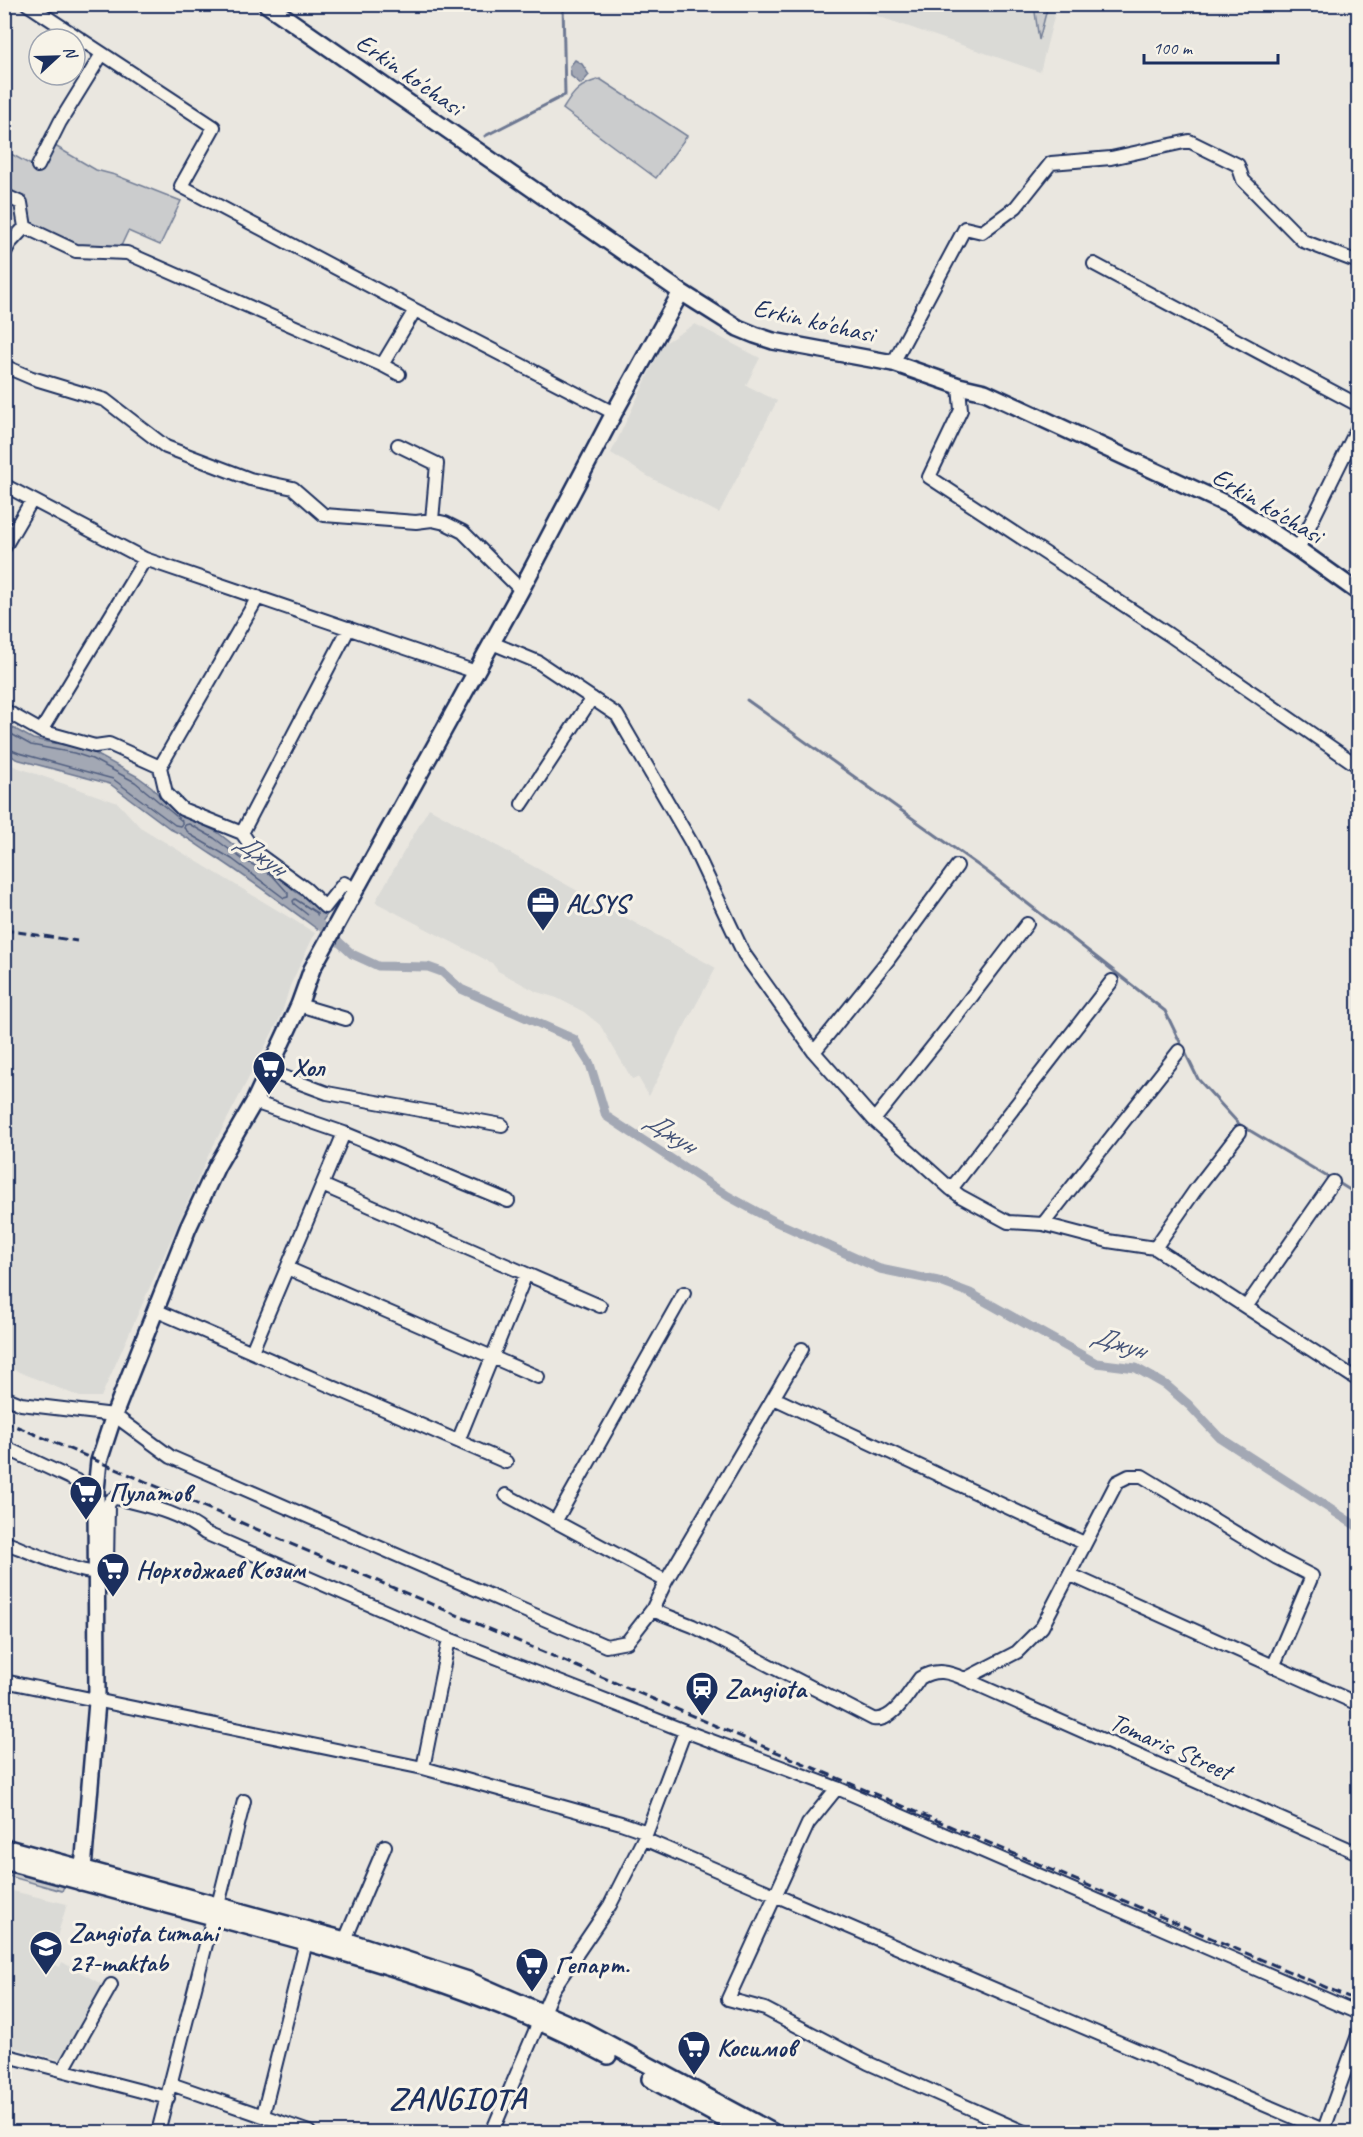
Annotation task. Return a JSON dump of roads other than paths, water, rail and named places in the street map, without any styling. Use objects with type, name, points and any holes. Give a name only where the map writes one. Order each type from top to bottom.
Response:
[{"type":"main road","name":"Erkin ko'chasi","points":[[266,4],[681,292],[738,328],[772,341],[893,363],[959,386],[985,392],[1235,508],[1299,549],[1359,592]]},
{"type":"main road","points":[[81,1876],[97,1702],[96,1490],[99,1461],[114,1415],[188,1228],[217,1166],[254,1102],[300,1005],[312,969],[521,590],[681,292]]},
{"type":"main road","points":[[4,1847],[81,1876]]},
{"type":"main road","points":[[4,1861],[81,1876],[215,1911],[345,1940],[460,1977],[540,2017],[747,2133]]},
{"type":"main road","points":[[215,1911],[585,2031],[773,2133]]},
{"type":"street","points":[[27,4],[214,127],[181,186],[614,413]]},
{"type":"street","points":[[38,166],[60,122],[102,54]]},
{"type":"street","points":[[893,363],[964,228],[982,232],[1016,207],[1051,163],[1111,158],[1189,141],[1238,165],[1243,180],[1303,241],[1359,262]]},
{"type":"street","points":[[4,195],[21,203],[25,228]]},
{"type":"street","points":[[4,254],[10,243],[25,228]]},
{"type":"street","points":[[25,228],[76,251],[128,252],[382,364],[399,374]]},
{"type":"street","points":[[1094,264],[1359,405]]},
{"type":"street","points":[[382,364],[415,310]]},
{"type":"street","points":[[4,366],[32,378],[105,400],[166,447],[250,479],[293,488],[324,515],[416,522],[432,520],[445,523],[463,532],[521,590]]},
{"type":"street","points":[[959,386],[961,410],[929,477],[1168,634],[1359,766]]},
{"type":"street","points":[[1299,549],[1359,427]]},
{"type":"street","points":[[398,445],[436,464],[432,520]]},
{"type":"street","points":[[4,485],[145,559],[476,672]]},
{"type":"street","points":[[4,548],[32,500]]},
{"type":"street","points":[[41,731],[145,559]]},
{"type":"street","points":[[258,597],[160,767],[166,793],[182,809],[242,833],[255,852],[306,889],[325,907],[344,883],[355,889]]},
{"type":"street","points":[[242,833],[349,628]]},
{"type":"street","points":[[492,643],[538,662],[617,715],[692,844],[744,954],[814,1052],[874,1120],[951,1189],[1008,1222],[1043,1224],[1108,1241],[1155,1248],[1359,1380]]},
{"type":"street","points":[[522,804],[592,698]]},
{"type":"street","points":[[4,710],[41,731],[94,746],[109,744],[160,767]]},
{"type":"street","points":[[814,1052],[888,960],[957,866]]},
{"type":"street","points":[[874,1120],[954,1021],[1027,924]]},
{"type":"street","points":[[951,1189],[1113,981]]},
{"type":"street","points":[[300,1005],[346,1019]]},
{"type":"street","points":[[1043,1224],[1179,1052]]},
{"type":"street","points":[[268,1071],[327,1093],[502,1125]]},
{"type":"street","points":[[254,1102],[344,1133],[508,1201]]},
{"type":"street","points":[[1155,1248],[1196,1189],[1240,1132]]},
{"type":"street","points":[[252,1351],[344,1133]]},
{"type":"street","points":[[1245,1307],[1333,1182]]},
{"type":"street","points":[[322,1185],[600,1306]]},
{"type":"street","points":[[287,1268],[538,1377]]},
{"type":"street","points":[[458,1441],[526,1274]]},
{"type":"street","points":[[555,1522],[684,1293]]},
{"type":"street","points":[[155,1310],[506,1462]]},
{"type":"street","points":[[4,1397],[21,1404],[114,1415],[171,1456],[606,1646],[627,1642],[652,1610],[666,1581],[802,1349]]},
{"type":"street","points":[[774,1398],[1084,1543]]},
{"type":"street","points":[[4,1447],[96,1490]]},
{"type":"street","points":[[965,1679],[1017,1652],[1042,1627],[1071,1575],[1084,1543],[1117,1482],[1129,1476],[1142,1476],[1312,1576],[1273,1666]]},
{"type":"street","points":[[506,1495],[666,1581]]},
{"type":"street","points":[[4,1542],[72,1567],[96,1572],[106,1567],[107,1564],[108,1505],[111,1500],[116,1498],[171,1514],[194,1524],[205,1533],[449,1639],[837,1788],[1359,2013]]},
{"type":"street","points":[[1071,1575],[1359,1704]]},
{"type":"street","name":"Tomaris Street","points":[[652,1610],[693,1626],[873,1719],[888,1717],[920,1678],[926,1674],[939,1671],[948,1672],[1359,1853]]},
{"type":"street","points":[[423,1768],[449,1639]]},
{"type":"street","points":[[4,1681],[423,1768],[621,1823],[775,1897],[1325,2132],[1359,2035]]},
{"type":"street","points":[[492,2133],[553,1989],[610,1905],[645,1836],[685,1731]]},
{"type":"street","points":[[837,1788],[808,1824],[728,1999],[765,2008],[868,2063],[1024,2133]]},
{"type":"street","points":[[158,2133],[244,1801]]},
{"type":"street","points":[[345,1940],[385,1846]]},
{"type":"street","points":[[263,2115],[306,1942]]},
{"type":"street","points":[[63,2070],[111,1985]]},
{"type":"street","points":[[4,2055],[168,2098]]},
{"type":"street","points":[[171,2084],[309,2133]]},
{"type":"water","points":[[575,60],[582,64],[589,75],[581,84],[571,76],[570,66]]},
{"type":"water","points":[[4,723],[33,739],[94,753],[138,777],[181,814],[217,832],[245,854],[276,870],[293,890],[328,913],[317,929],[238,872],[172,830],[110,784],[16,759],[5,751]]},
{"type":"waterway","points":[[485,136],[565,95],[563,4]]},
{"type":"waterway","points":[[747,700],[986,871],[1165,1011],[1198,1079],[1239,1124],[1331,1179]]},
{"type":"waterway","name":"Джун","points":[[312,917],[352,954],[378,966],[428,967],[442,972],[461,989],[574,1039],[590,1064],[606,1116],[728,1196],[774,1221],[880,1269],[938,1281],[970,1293],[1096,1363],[1136,1368],[1166,1385],[1189,1405],[1219,1437],[1358,1527]]},
{"type":"waterway","points":[[1337,1182],[1358,1195]]},
{"type":"railway","points":[[4,930],[77,941]]},
{"type":"railway","points":[[4,1421],[1358,2001]]},
{"type":"place","name":"ALSYS","points":[[543,932]]},
{"type":"place","name":"Хол","points":[[269,1096]]},
{"type":"place","name":"Пулатов","points":[[86,1521]]},
{"type":"place","name":"Норходжаев Козим","points":[[113,1598]]},
{"type":"place","name":"Zangiota","points":[[702,1717]]},
{"type":"place","name":"Zangiota tumani 27-maktab","points":[[46,1976]]},
{"type":"place","name":"Гепарт.","points":[[532,1993]]},
{"type":"place","name":"Косимов","points":[[694,2076]]},
{"type":"district","name":"ZANGIOTA","points":[[458,2098]]}]
